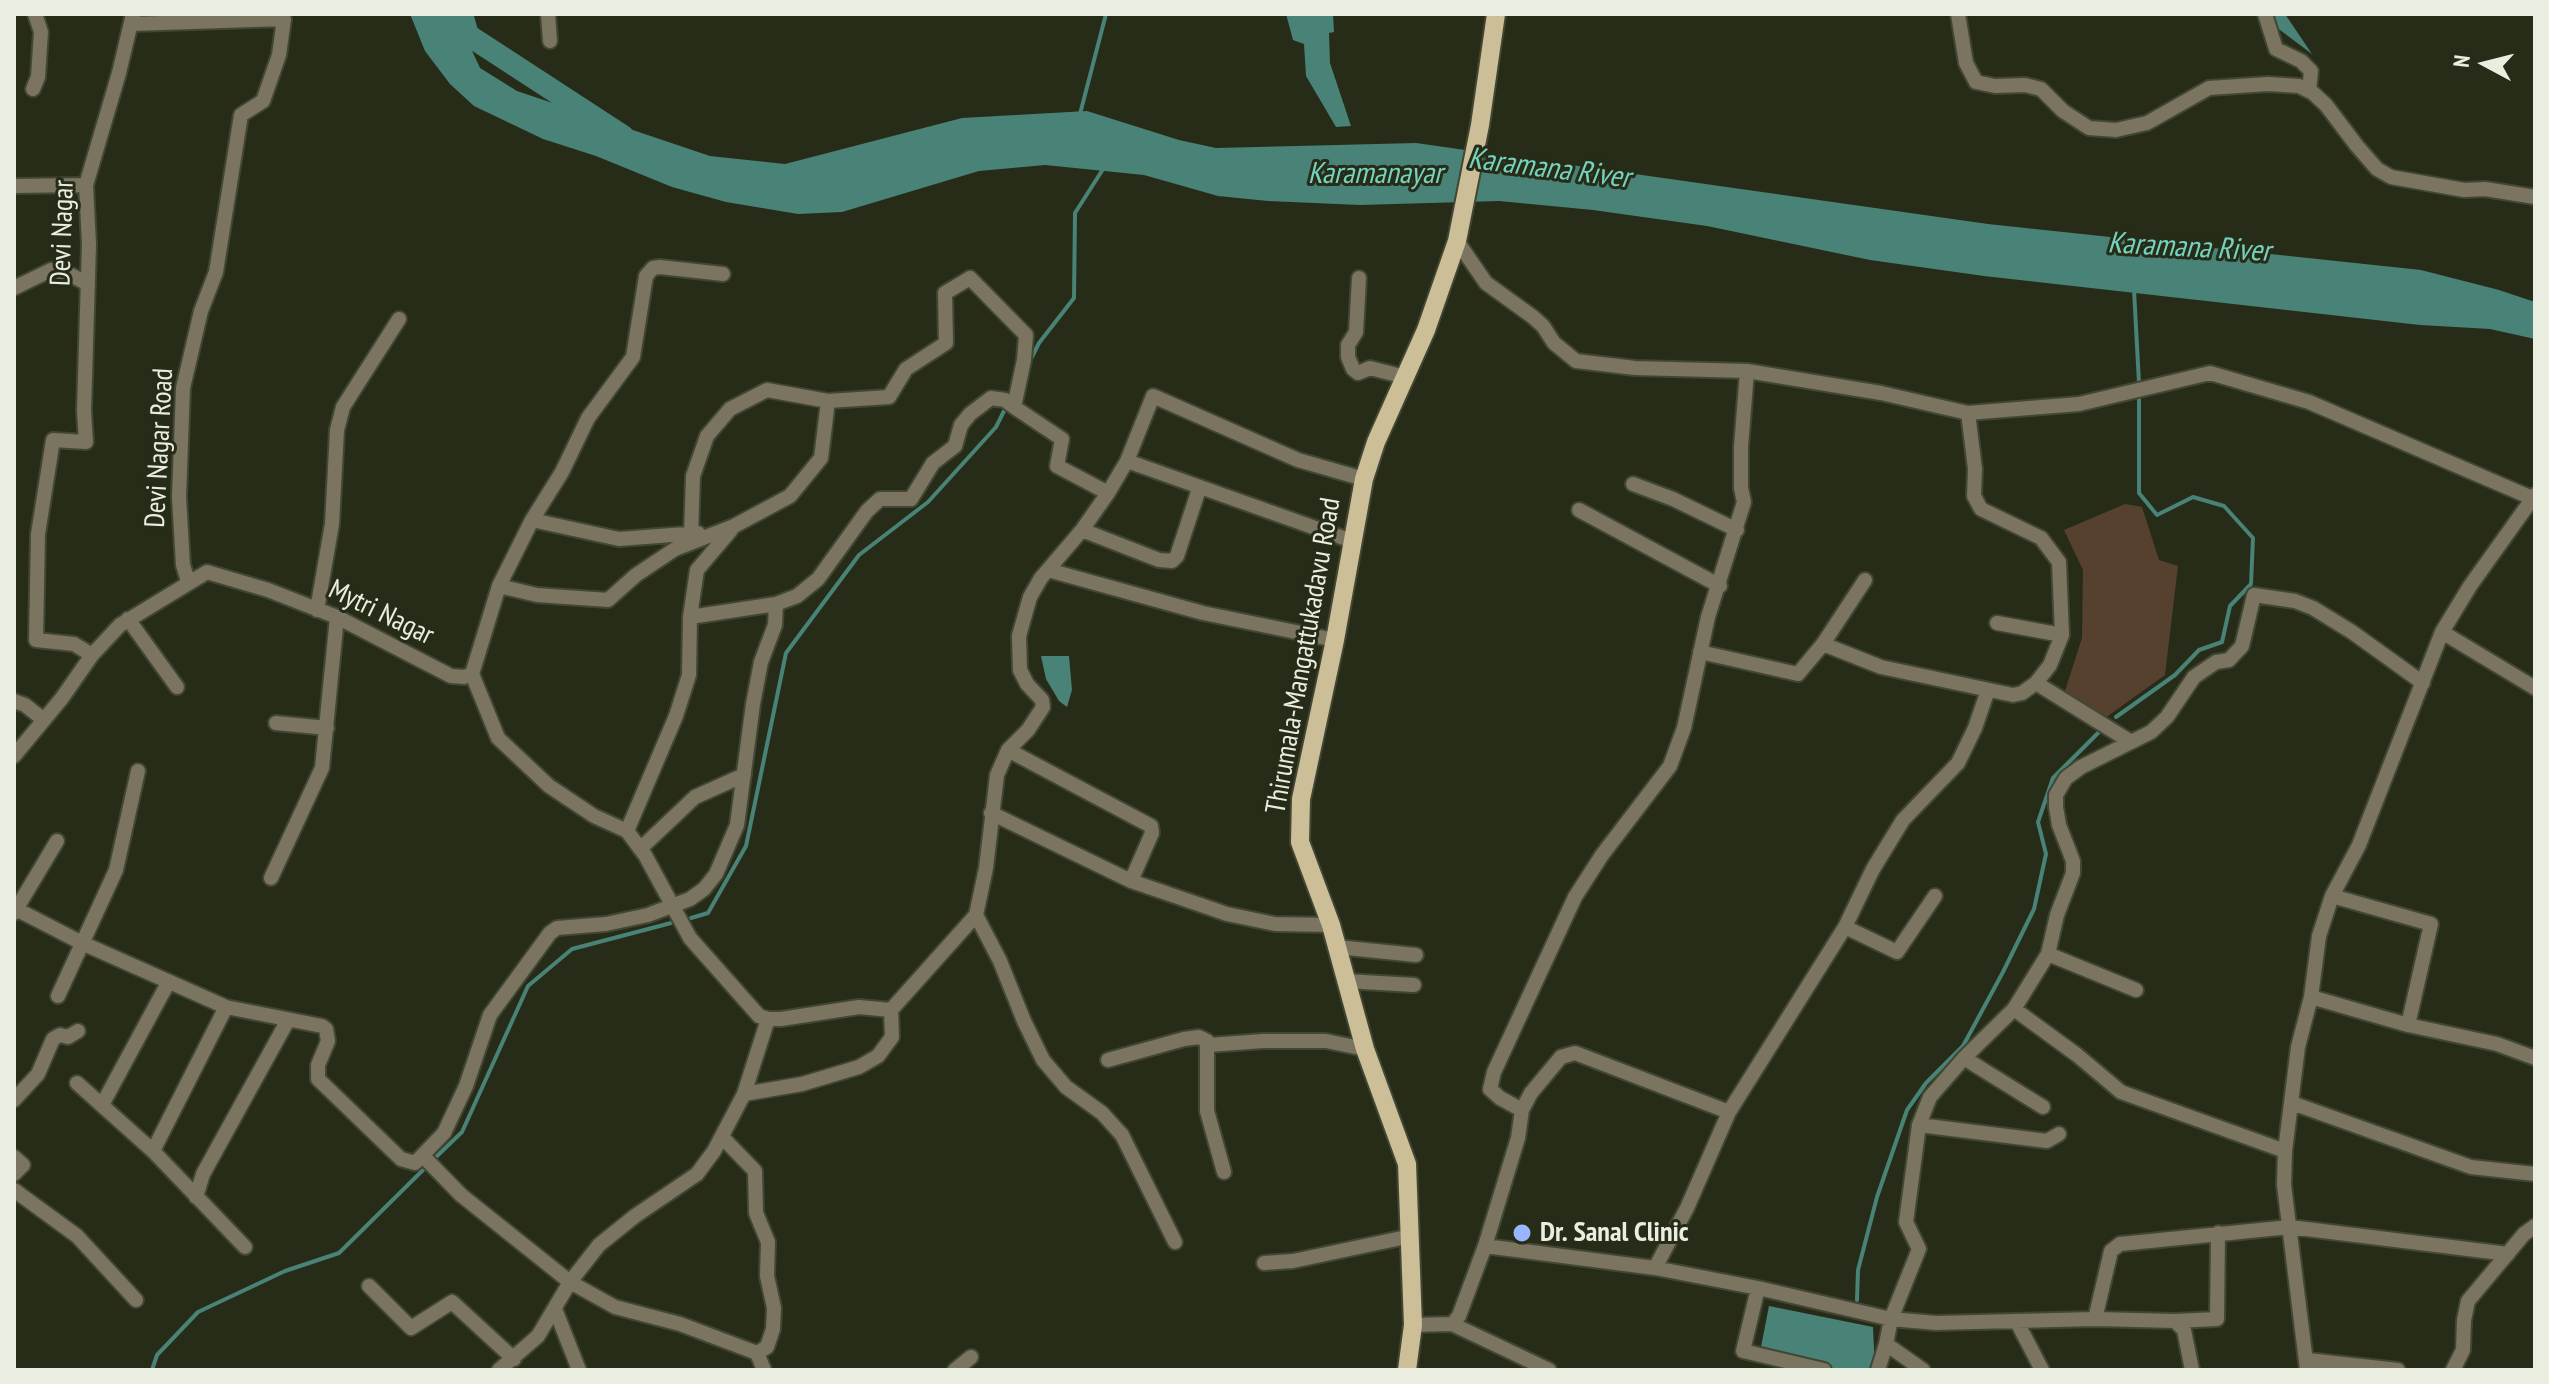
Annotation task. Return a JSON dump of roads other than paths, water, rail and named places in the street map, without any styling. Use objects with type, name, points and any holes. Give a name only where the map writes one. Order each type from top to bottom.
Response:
[{"type":"main road","name":"Thirumala-Mangattukadavu Road","points":[[1407,1370],[1413,1325],[1407,1164],[1365,1049],[1331,925],[1300,842],[1301,799],[1335,640],[1364,479],[1376,442],[1426,330],[1457,241],[1480,125],[1496,14]]},
{"type":"street","points":[[33,89],[38,77],[41,32],[35,14]]},
{"type":"street","points":[[548,14],[550,41]]},
{"type":"street","points":[[1958,14],[1966,63],[1976,82],[2041,89],[2063,111],[2089,128],[2116,130],[2147,123],[2209,88],[2268,84],[2299,86],[2326,105],[2377,169],[2391,177],[2464,190],[2485,189],[2535,197]]},
{"type":"street","points":[[2265,14],[2276,49],[2301,61],[2311,71],[2309,91]]},
{"type":"street","name":"Devi Nagar","points":[[92,655],[74,644],[36,640],[38,534],[53,440],[86,442],[86,185],[132,19]]},
{"type":"street","name":"Devi Nagar Road","points":[[132,19],[284,19],[279,55],[263,101],[241,115],[216,272],[201,311],[183,388],[179,497],[183,565],[188,581]]},
{"type":"street","points":[[14,186],[86,185]]},
{"type":"street","points":[[1457,241],[1486,283],[1533,317],[1554,343],[1576,361],[1635,368],[1747,371],[1881,393],[1968,413],[2079,404],[2210,373],[2309,402],[2534,497],[2470,586],[2442,632],[2359,845],[2332,896],[2319,936],[2311,997],[2298,1047],[2285,1151],[2284,1185],[2308,1365],[2398,1370]]},
{"type":"street","points":[[723,274],[660,267],[653,268],[646,276],[633,357],[588,418],[562,472],[532,520],[499,586],[472,674],[498,738],[549,786],[594,816],[627,831],[690,938],[759,1016],[768,1019],[859,1007],[891,1010]]},
{"type":"street","points":[[14,288],[51,270],[69,274],[88,284]]},
{"type":"street","points":[[691,535],[693,476],[707,436],[730,409],[767,390],[828,401],[889,397],[906,369],[946,343],[945,293],[970,278],[1026,335],[1014,407]]},
{"type":"street","points":[[1359,278],[1356,332],[1348,345],[1348,357],[1353,369],[1358,373],[1370,368],[1385,370],[1405,377]]},
{"type":"street","points":[[317,610],[332,524],[337,430],[343,407],[399,319]]},
{"type":"street","points":[[1522,1110],[1490,1089],[1494,1072],[1575,897],[1602,855],[1670,766],[1684,728],[1708,617],[1744,502],[1741,447],[1747,371]]},
{"type":"street","points":[[744,1094],[802,1084],[859,1067],[878,1056],[892,1037],[891,1010],[976,915],[986,868],[997,775],[1008,750],[1028,730],[1043,707],[1042,700],[1027,684],[1020,670],[1019,636],[1030,597],[1108,493],[1127,461],[1153,396],[1298,460],[1364,479]]},
{"type":"street","points":[[690,617],[776,604],[797,596],[818,579],[867,511],[880,499],[911,499],[933,463],[955,446],[961,425],[991,398],[1005,400],[1062,439],[1057,466],[1108,493]]},
{"type":"street","points":[[499,586],[537,595],[608,600],[636,575],[675,549],[734,526],[790,496],[821,458],[828,401]]},
{"type":"street","points":[[1968,413],[1975,469],[1974,496],[1981,509],[2041,538],[2059,562],[2062,635],[2050,665],[2036,683],[1980,714]]},
{"type":"street","points":[[1127,461],[1352,541]]},
{"type":"street","points":[[1633,484],[1673,499],[1737,530]]},
{"type":"street","points":[[1082,530],[1159,560],[1172,561],[1177,556],[1199,489]]},
{"type":"street","points":[[1579,510],[1720,586]]},
{"type":"street","points":[[532,520],[619,539],[691,535],[734,526]]},
{"type":"street","points":[[627,831],[676,716],[689,675],[690,617],[697,570],[734,526]]},
{"type":"street","points":[[1048,570],[1203,613],[1335,640]]},
{"type":"street","name":"Mytri Nagar","points":[[188,581],[207,572],[268,590],[337,617],[451,676],[472,674]]},
{"type":"street","points":[[1700,652],[1798,674],[1823,644],[1865,580]]},
{"type":"street","points":[[14,756],[92,655],[120,625],[188,581]]},
{"type":"street","points":[[1878,1370],[1891,1319],[1919,1249],[1906,1222],[1919,1125],[1930,1097],[2014,1009],[2048,954],[2057,915],[2073,873],[2073,861],[2059,825],[2056,795],[2066,778],[2081,767],[2151,732],[2167,717],[2194,677],[2216,662],[2229,660],[2242,646],[2254,595],[2295,601],[2313,608],[2423,683]]},
{"type":"street","points":[[57,841],[15,911],[226,1007],[317,1024],[326,1029],[328,1041],[316,1074],[331,1093],[401,1159],[415,1163],[444,1133],[452,1119],[490,1015],[550,933],[568,926],[629,921],[690,899],[704,889],[716,874],[737,825],[758,676],[766,644],[775,625],[776,604]]},
{"type":"street","points":[[271,878],[322,768],[337,617]]},
{"type":"street","points":[[128,619],[177,687]]},
{"type":"street","points":[[1997,623],[2062,635]]},
{"type":"street","points":[[2442,632],[2535,688]]},
{"type":"street","points":[[1823,644],[1881,667],[2013,695]]},
{"type":"street","points":[[2036,683],[2131,742]]},
{"type":"street","points":[[1655,1268],[1687,1208],[1729,1112],[1845,927],[1873,869],[1903,820],[1958,763],[1988,690]]},
{"type":"street","points":[[14,701],[25,705],[44,720]]},
{"type":"street","points":[[276,723],[327,728]]},
{"type":"street","points":[[1008,750],[1151,826],[1152,833],[1131,881]]},
{"type":"street","points":[[58,996],[116,870],[138,771]]},
{"type":"street","points":[[640,849],[686,803],[744,775]]},
{"type":"street","points":[[991,813],[1131,881],[1227,914],[1275,924],[1331,925]]},
{"type":"street","points":[[1845,927],[1897,952],[1935,896]]},
{"type":"street","points":[[2332,896],[2431,924],[2408,1025]]},
{"type":"street","points":[[976,915],[1000,961],[1043,1060],[1066,1087],[1102,1113],[1122,1135],[1175,1242]]},
{"type":"street","points":[[1337,947],[1416,955]]},
{"type":"street","points":[[2048,954],[2136,990]]},
{"type":"street","points":[[1346,981],[1414,985]]},
{"type":"street","points":[[102,1105],[168,983]]},
{"type":"street","points":[[2311,997],[2408,1025],[2497,1044],[2535,1058]]},
{"type":"street","points":[[153,1151],[226,1007]]},
{"type":"street","points":[[2014,1009],[2121,1092],[2285,1151]]},
{"type":"street","points":[[499,1370],[538,1336],[570,1282],[599,1245],[697,1174],[722,1137],[744,1094],[768,1019]]},
{"type":"street","points":[[196,1197],[203,1174],[288,1020]]},
{"type":"street","points":[[14,1100],[38,1074],[53,1039],[60,1035],[68,1037],[78,1031]]},
{"type":"street","points":[[1108,1060],[1184,1039],[1204,1038],[1209,1045],[1207,1111],[1224,1172]]},
{"type":"street","points":[[1209,1045],[1326,1041],[1365,1049]]},
{"type":"street","points":[[1452,1324],[1459,1316],[1485,1246],[1518,1138],[1522,1110],[1531,1093],[1561,1057],[1575,1053],[1729,1112]]},
{"type":"street","points":[[1964,1058],[2043,1107]]},
{"type":"street","points":[[77,1083],[153,1151],[245,1247]]},
{"type":"street","points":[[2292,1103],[2471,1167],[2535,1174]]},
{"type":"street","points":[[1919,1125],[2047,1141],[2059,1134]]},
{"type":"street","points":[[722,1137],[755,1171],[756,1213],[768,1242],[767,1276],[774,1308],[773,1329],[767,1347],[757,1353]]},
{"type":"street","points":[[423,1156],[461,1195],[570,1282],[615,1307],[680,1324],[757,1353],[764,1370]]},
{"type":"street","points":[[14,1157],[23,1165],[14,1174]]},
{"type":"street","points":[[14,1190],[77,1236],[136,1300]]},
{"type":"street","points":[[2455,1370],[2463,1350],[2468,1301],[2524,1234],[2535,1226]]},
{"type":"street","points":[[2095,1319],[2111,1251],[2120,1244],[2290,1227],[2508,1254]]},
{"type":"street","points":[[1485,1246],[1655,1268],[1891,1319],[1936,1323],[2095,1319],[2175,1321],[2217,1319],[2218,1233]]},
{"type":"street","points":[[1264,1263],[1293,1261],[1411,1236]]},
{"type":"street","points":[[369,1286],[411,1328],[452,1302],[514,1359]]},
{"type":"street","points":[[1758,1288],[1743,1351],[1824,1370]]},
{"type":"street","points":[[555,1309],[579,1370]]},
{"type":"street","points":[[2175,1321],[2184,1330],[2192,1370]]},
{"type":"street","points":[[2017,1322],[2042,1370]]},
{"type":"street","points":[[1413,1325],[1452,1324],[1549,1370]]},
{"type":"street","points":[[1886,1344],[1903,1353],[1923,1370]]},
{"type":"street","points":[[955,1370],[971,1357]]},
{"type":"water","name":"Karamanayar","points":[[410,14],[455,14],[480,68],[517,91],[710,156],[785,164],[962,118],[1087,111],[1179,140],[1216,148],[1416,143],[1988,224],[2421,270],[2535,302],[2535,339],[2490,329],[2420,325],[1984,276],[1870,260],[1707,226],[1593,210],[1499,201],[1360,205],[1268,201],[1218,196],[1144,175],[1045,165],[979,171],[842,212],[798,214],[726,202],[672,187],[596,156],[543,139],[474,106],[450,84],[425,51]]},
{"type":"water","points":[[1286,14],[1333,14],[1334,32],[1329,33],[1330,63],[1351,126],[1336,127],[1306,76],[1304,44],[1293,40]]},
{"type":"water","points":[[2268,14],[2285,14],[2312,54],[2268,21]]},
{"type":"water","points":[[1041,656],[1069,656],[1072,690],[1067,707],[1059,701],[1046,679]]},
{"type":"water","points":[[1769,1306],[1873,1327],[1875,1370],[1830,1370],[1759,1357]]},
{"type":"waterway","name":"Karamana River","points":[[462,14],[468,35],[623,136]]},
{"type":"waterway","points":[[1080,114],[1106,14]]},
{"type":"waterway","points":[[1032,357],[1039,343],[1074,298],[1075,213],[1105,166]]},
{"type":"waterway","points":[[2134,290],[2139,383]]},
{"type":"waterway","points":[[2116,717],[2175,675],[2199,650],[2222,642],[2230,606],[2251,584],[2253,538],[2224,506],[2193,497],[2157,515],[2139,493],[2139,397]]},
{"type":"waterway","points":[[691,918],[708,913],[746,846],[786,653],[859,555],[928,502],[996,427],[1004,411]]},
{"type":"waterway","points":[[1857,1300],[1858,1270],[1877,1197],[1907,1110],[1926,1083],[1963,1046],[2003,972],[2034,909],[2046,854],[2038,822],[2053,778],[2100,731]]},
{"type":"waterway","points":[[437,1156],[462,1132],[528,986],[572,949],[671,923]]},
{"type":"waterway","points":[[152,1370],[157,1355],[198,1312],[285,1271],[339,1253],[423,1170]]},
{"type":"place","name":"Dr. Sanal Clinic","points":[[1522,1233]]}]
